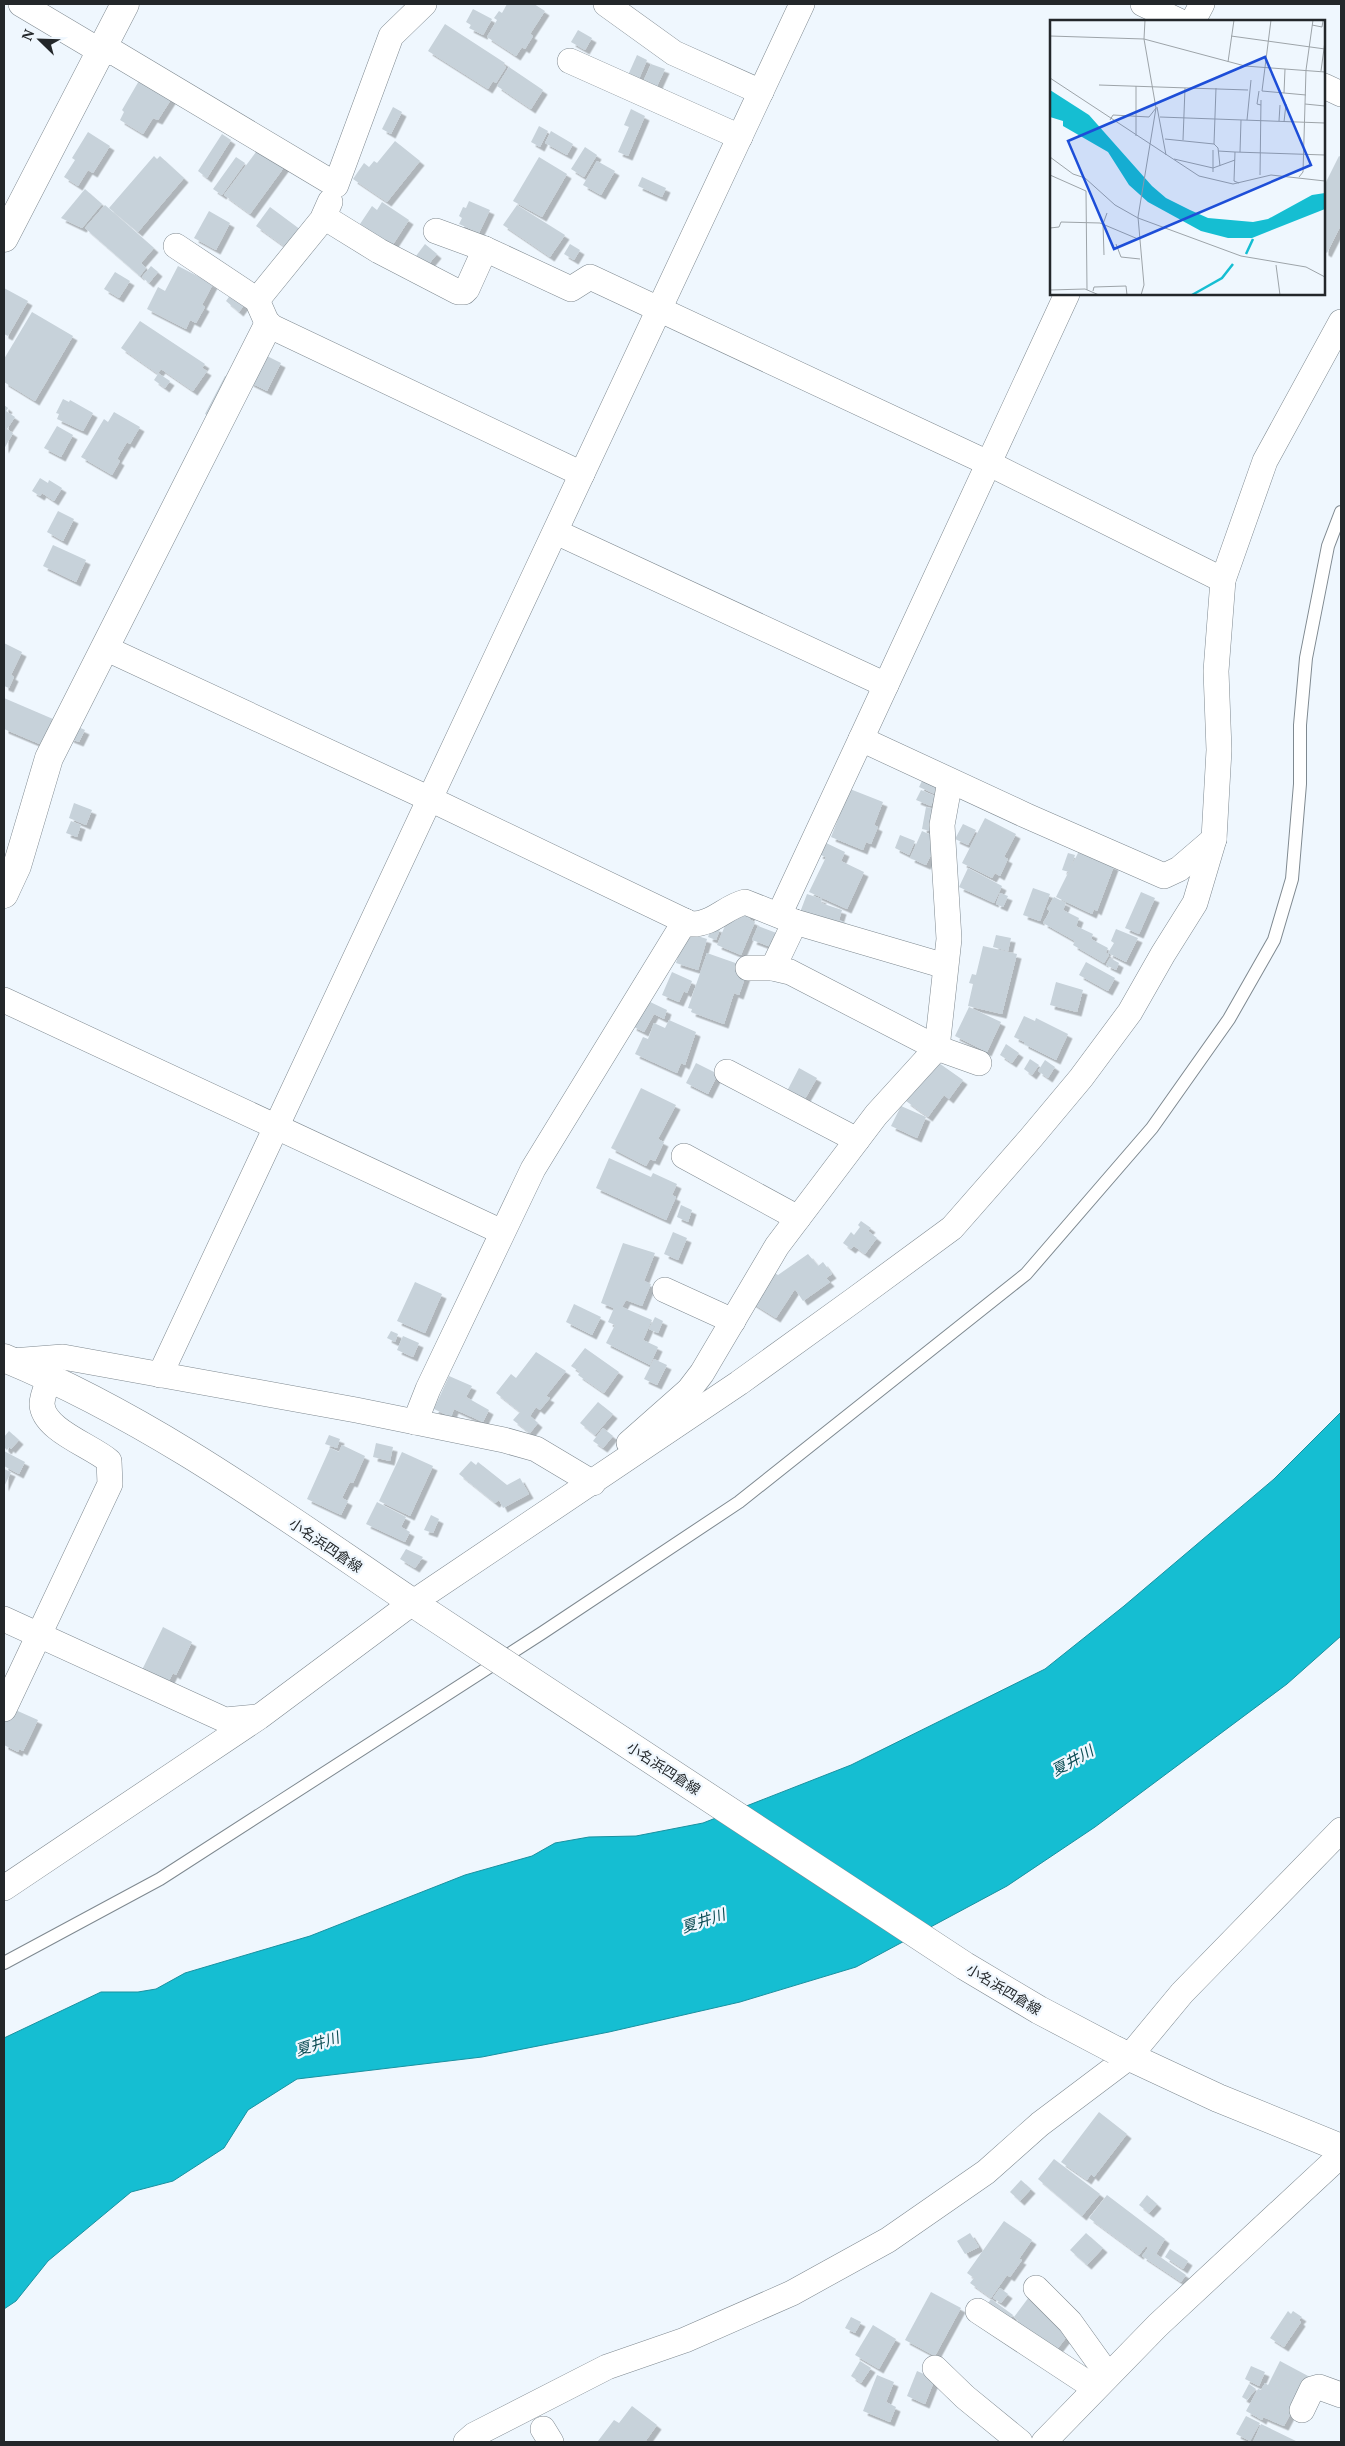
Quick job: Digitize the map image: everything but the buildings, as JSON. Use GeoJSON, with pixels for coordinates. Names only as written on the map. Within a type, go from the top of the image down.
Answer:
{"type":"FeatureCollection","features":[{"type":"Feature","properties":{"kind":"main road"},"geometry":{"type":"LineString","coordinates":[[4,238],[125,4]]}},
{"type":"Feature","properties":{"kind":"main road"},"geometry":{"type":"LineString","coordinates":[[4,894],[17,866],[49,758],[268,326]]}},
{"type":"Feature","properties":{"kind":"main road","name":"小名浜四倉線"},"geometry":{"type":"LineString","coordinates":[[8,1360],[50,1377],[140,1424],[295,1523],[420,1608],[965,1966],[1039,2010],[1122,2054],[1236,2105],[1341,2148]]}},
{"type":"Feature","properties":{"kind":"street"},"geometry":{"type":"LineString","coordinates":[[21,4],[100,51],[115,52],[336,185]]}},
{"type":"Feature","properties":{"kind":"street"},"geometry":{"type":"LineString","coordinates":[[257,300],[324,217],[391,36],[424,4]]}},
{"type":"Feature","properties":{"kind":"street"},"geometry":{"type":"LineString","coordinates":[[606,4],[674,54],[761,92]]}},
{"type":"Feature","properties":{"kind":"street"},"geometry":{"type":"LineString","coordinates":[[160,1375],[802,4]]}},
{"type":"Feature","properties":{"kind":"street"},"geometry":{"type":"LineString","coordinates":[[1143,4],[1177,20]]}},
{"type":"Feature","properties":{"kind":"street"},"geometry":{"type":"LineString","coordinates":[[1194,20],[1202,4]]}},
{"type":"Feature","properties":{"kind":"street"},"geometry":{"type":"LineString","coordinates":[[570,61],[740,137]]}},
{"type":"Feature","properties":{"kind":"street"},"geometry":{"type":"LineString","coordinates":[[1325,86],[1341,94]]}},
{"type":"Feature","properties":{"kind":"street"},"geometry":{"type":"LineString","coordinates":[[324,217],[379,251],[458,292],[464,292],[467,289],[484,249]]}},
{"type":"Feature","properties":{"kind":"street"},"geometry":{"type":"LineString","coordinates":[[436,231],[484,249],[571,288],[590,277],[988,463],[1223,580]]}},
{"type":"Feature","properties":{"kind":"street"},"geometry":{"type":"LineString","coordinates":[[176,246],[257,300],[268,326],[582,474]]}},
{"type":"Feature","properties":{"kind":"street"},"geometry":{"type":"LineString","coordinates":[[773,968],[787,918],[861,739],[1067,295]]}},
{"type":"Feature","properties":{"kind":"street"},"geometry":{"type":"LineString","coordinates":[[4,1888],[420,1608],[601,1477],[747,1378],[952,1228],[1081,1078],[1130,1012],[1162,954],[1195,903],[1214,839],[1219,750],[1216,671],[1223,580],[1265,461],[1341,322]]}},
{"type":"Feature","properties":{"kind":"street"},"geometry":{"type":"LineString","coordinates":[[556,532],[886,685]]}},
{"type":"Feature","properties":{"kind":"street"},"geometry":{"type":"LineString","coordinates":[[104,648],[430,799],[691,924],[702,924],[736,904],[745,902],[787,918],[945,966]]}},
{"type":"Feature","properties":{"kind":"street"},"geometry":{"type":"LineString","coordinates":[[861,739],[950,781],[1164,876],[1179,869],[1214,839]]}},
{"type":"Feature","properties":{"kind":"street"},"geometry":{"type":"LineString","coordinates":[[601,1477],[614,1456],[688,1390],[702,1373],[777,1246],[876,1115],[937,1048],[949,939],[942,825],[950,781]]}},
{"type":"Feature","properties":{"kind":"street"},"geometry":{"type":"LineString","coordinates":[[415,1422],[533,1169],[685,921]]}},
{"type":"Feature","properties":{"kind":"street"},"geometry":{"type":"LineString","coordinates":[[748,968],[773,968],[790,972],[937,1048],[979,1063]]}},
{"type":"Feature","properties":{"kind":"street"},"geometry":{"type":"LineString","coordinates":[[4,1000],[502,1232]]}},
{"type":"Feature","properties":{"kind":"street"},"geometry":{"type":"LineString","coordinates":[[726,1072],[857,1140]]}},
{"type":"Feature","properties":{"kind":"street"},"geometry":{"type":"LineString","coordinates":[[684,1156],[798,1218]]}},
{"type":"Feature","properties":{"kind":"street"},"geometry":{"type":"LineString","coordinates":[[665,1290],[733,1321]]}},
{"type":"Feature","properties":{"kind":"street"},"geometry":{"type":"LineString","coordinates":[[8,1360],[63,1357],[415,1422],[504,1440],[536,1449],[601,1477]]}},
{"type":"Feature","properties":{"kind":"street"},"geometry":{"type":"LineString","coordinates":[[6,1697],[38,1635],[110,1484],[109,1461],[101,1454],[65,1434],[48,1420],[42,1404],[50,1377]]}},
{"type":"Feature","properties":{"kind":"street"},"geometry":{"type":"LineString","coordinates":[[4,1619],[225,1720],[259,1717]]}},
{"type":"Feature","properties":{"kind":"street"},"geometry":{"type":"LineString","coordinates":[[466,2442],[474,2435],[607,2367],[685,2340],[792,2293],[888,2240],[986,2172],[1122,2054],[1341,1830]]}},
{"type":"Feature","properties":{"kind":"street"},"geometry":{"type":"LineString","coordinates":[[1044,2442],[1158,2325],[1341,2155]]}},
{"type":"Feature","properties":{"kind":"street"},"geometry":{"type":"LineString","coordinates":[[1036,2288],[1070,2322],[1102,2382]]}},
{"type":"Feature","properties":{"kind":"street"},"geometry":{"type":"LineString","coordinates":[[978,2310],[1102,2382]]}},
{"type":"Feature","properties":{"kind":"street"},"geometry":{"type":"LineString","coordinates":[[935,2368],[965,2397],[1020,2442]]}},
{"type":"Feature","properties":{"kind":"street"},"geometry":{"type":"LineString","coordinates":[[1302,2410],[1312,2389],[1320,2387],[1341,2395]]}},
{"type":"Feature","properties":{"kind":"lane"},"geometry":{"type":"LineString","coordinates":[[4,1963],[160,1879],[542,1633],[731,1507],[1026,1274],[1152,1128],[1229,1019],[1274,940],[1292,879],[1300,784],[1300,725],[1306,658],[1328,546],[1341,512]]}},
{"type":"Feature","properties":{"kind":"water","name":"夏井川"},"geometry":{"type":"Polygon","coordinates":[[[1341,1412],[1341,1636],[1287,1684],[1095,1827],[1007,1886],[856,1967],[740,2002],[609,2032],[482,2057],[297,2079],[248,2110],[224,2148],[173,2181],[131,2192],[48,2261],[16,2301],[4,2309],[4,2038],[101,1992],[138,1992],[156,1989],[185,1973],[310,1936],[465,1875],[532,1856],[555,1843],[589,1837],[636,1836],[703,1823],[851,1765],[1045,1669],[1124,1606],[1274,1479],[1341,1412]]]}}]}
